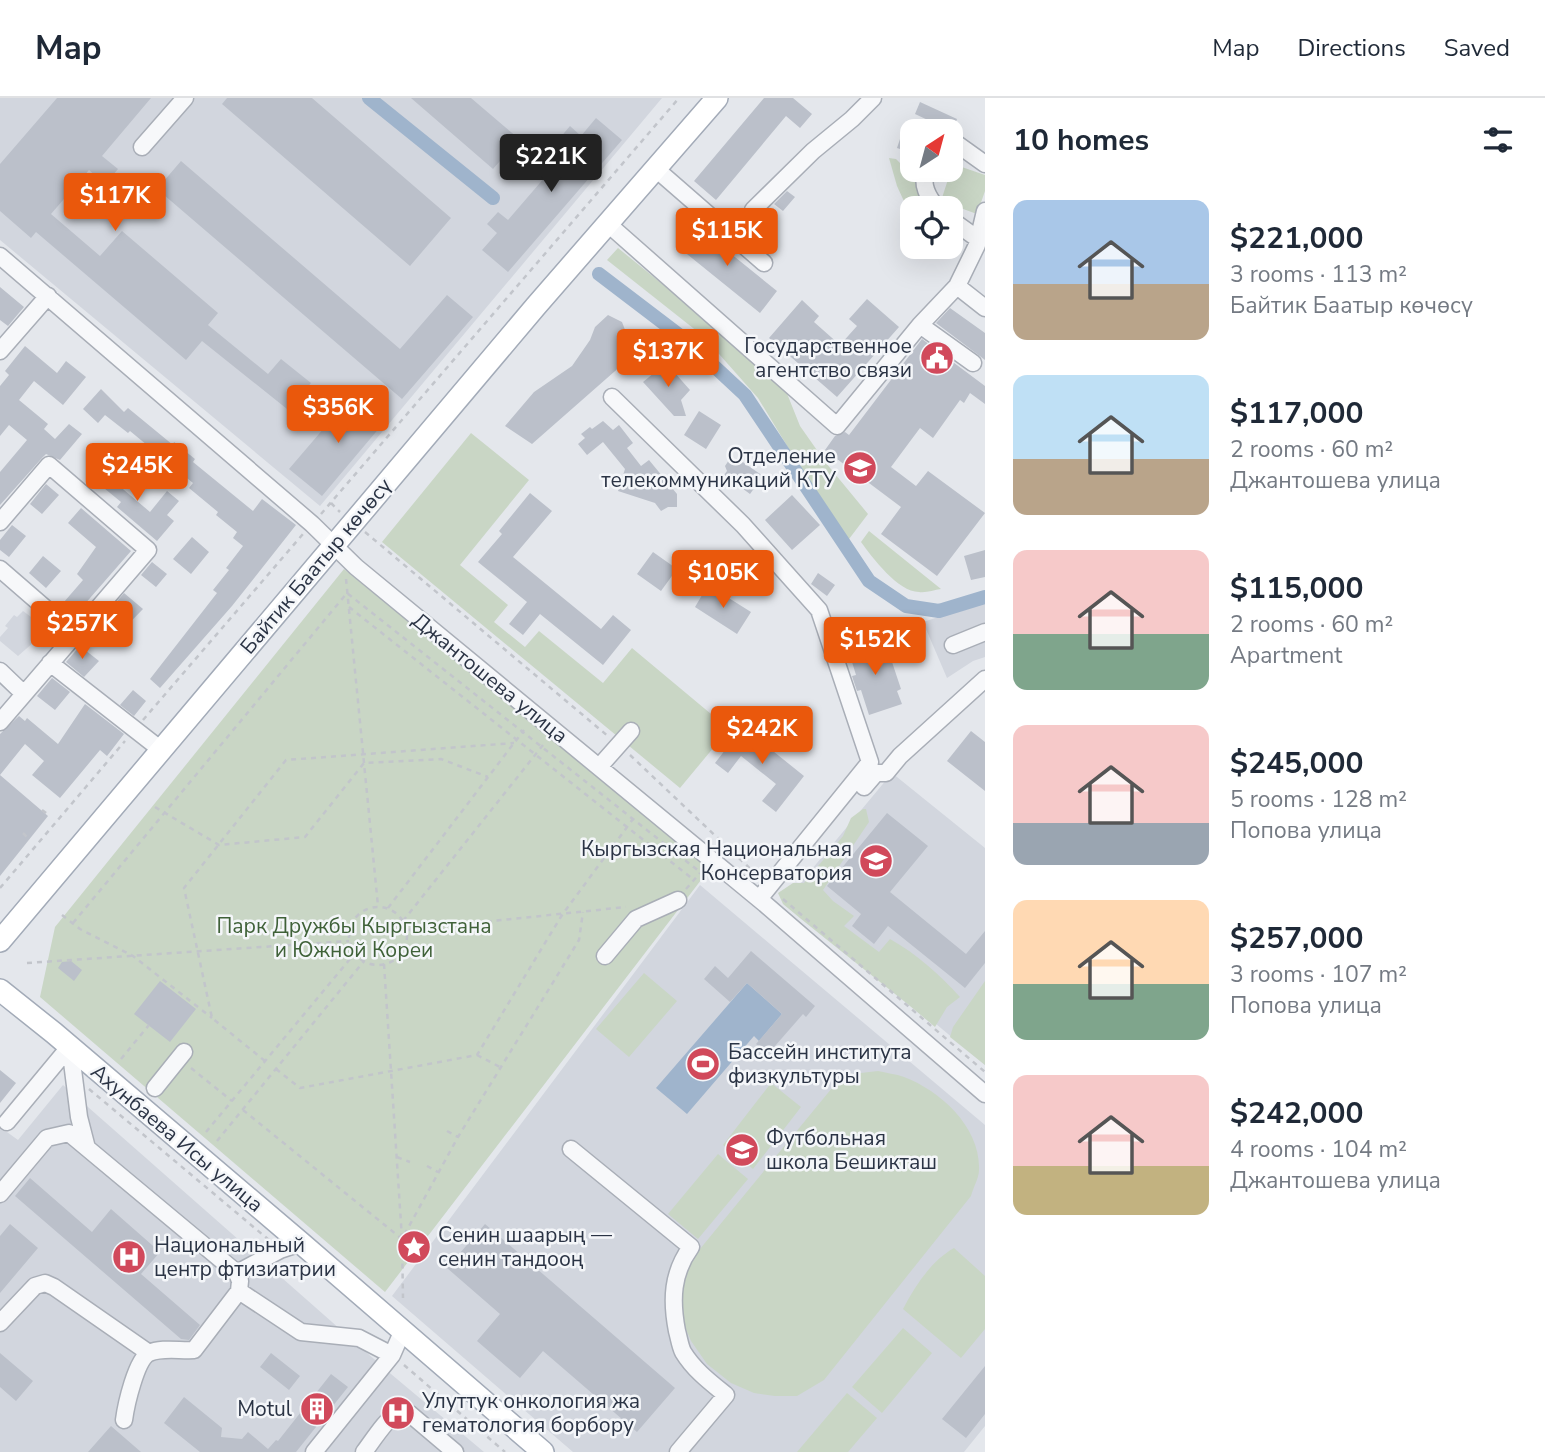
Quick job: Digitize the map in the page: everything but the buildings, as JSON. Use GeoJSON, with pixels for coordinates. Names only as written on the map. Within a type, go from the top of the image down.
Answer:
{"type":"FeatureCollection","features":[{"type":"Feature","properties":{"kind":"main road","name":"Байтик Баатыр көчөсү"},"geometry":{"type":"LineString","coordinates":[[0,941],[333,545],[717,98]]}},
{"type":"Feature","properties":{"kind":"main road","name":"Ахунбаева Исы улица"},"geometry":{"type":"LineString","coordinates":[[0,990],[301,1242],[543,1452]]}},
{"type":"Feature","properties":{"kind":"street"},"geometry":{"type":"LineString","coordinates":[[142,147],[185,98]]}},
{"type":"Feature","properties":{"kind":"street"},"geometry":{"type":"LineString","coordinates":[[752,210],[873,98]]}},
{"type":"Feature","properties":{"kind":"street"},"geometry":{"type":"LineString","coordinates":[[963,148],[985,164]]}},
{"type":"Feature","properties":{"kind":"street"},"geometry":{"type":"LineString","coordinates":[[656,169],[764,263]]}},
{"type":"Feature","properties":{"kind":"street"},"geometry":{"type":"LineString","coordinates":[[607,223],[837,426],[920,325],[957,286],[978,239],[985,211]]}},
{"type":"Feature","properties":{"kind":"street"},"geometry":{"type":"LineString","coordinates":[[963,228],[978,239]]}},
{"type":"Feature","properties":{"kind":"street","name":"Джантошева улица"},"geometry":{"type":"LineString","coordinates":[[0,256],[312,524],[356,567],[599,767],[705,865],[767,895],[985,1094]]}},
{"type":"Feature","properties":{"kind":"street"},"geometry":{"type":"LineString","coordinates":[[957,286],[985,308]]}},
{"type":"Feature","properties":{"kind":"street"},"geometry":{"type":"LineString","coordinates":[[0,351],[48,296]]}},
{"type":"Feature","properties":{"kind":"street"},"geometry":{"type":"LineString","coordinates":[[920,325],[973,363]]}},
{"type":"Feature","properties":{"kind":"street"},"geometry":{"type":"LineString","coordinates":[[612,397],[743,525],[819,610],[870,762],[767,895]]}},
{"type":"Feature","properties":{"kind":"street"},"geometry":{"type":"LineString","coordinates":[[0,522],[49,465],[148,550],[0,722]]}},
{"type":"Feature","properties":{"kind":"street"},"geometry":{"type":"LineString","coordinates":[[0,569],[75,634]]}},
{"type":"Feature","properties":{"kind":"street"},"geometry":{"type":"LineString","coordinates":[[954,645],[985,632]]}},
{"type":"Feature","properties":{"kind":"street"},"geometry":{"type":"LineString","coordinates":[[50,663],[160,749]]}},
{"type":"Feature","properties":{"kind":"street"},"geometry":{"type":"LineString","coordinates":[[0,671],[24,694]]}},
{"type":"Feature","properties":{"kind":"street"},"geometry":{"type":"LineString","coordinates":[[767,895],[876,772],[886,773],[900,756],[985,679]]}},
{"type":"Feature","properties":{"kind":"street"},"geometry":{"type":"LineString","coordinates":[[599,767],[631,731]]}},
{"type":"Feature","properties":{"kind":"street"},"geometry":{"type":"LineString","coordinates":[[605,956],[636,919],[678,900]]}},
{"type":"Feature","properties":{"kind":"street"},"geometry":{"type":"LineString","coordinates":[[70,1046],[79,1117],[87,1148]]}},
{"type":"Feature","properties":{"kind":"street"},"geometry":{"type":"LineString","coordinates":[[7,1122],[70,1046]]}},
{"type":"Feature","properties":{"kind":"street"},"geometry":{"type":"LineString","coordinates":[[155,1088],[186,1058]]}},
{"type":"Feature","properties":{"kind":"street"},"geometry":{"type":"LineString","coordinates":[[0,1194],[47,1138],[69,1133],[237,1273],[240,1281],[239,1291],[194,1350],[149,1353],[45,1283],[35,1286],[0,1323]]}},
{"type":"Feature","properties":{"kind":"street"},"geometry":{"type":"LineString","coordinates":[[571,1149],[691,1247],[681,1261],[672,1293],[682,1349],[694,1367],[726,1395],[678,1452]]}},
{"type":"Feature","properties":{"kind":"street"},"geometry":{"type":"LineString","coordinates":[[237,1273],[301,1242]]}},
{"type":"Feature","properties":{"kind":"street"},"geometry":{"type":"LineString","coordinates":[[239,1291],[301,1332],[359,1338],[392,1355]]}},
{"type":"Feature","properties":{"kind":"street"},"geometry":{"type":"LineString","coordinates":[[314,1452],[392,1355],[403,1330]]}},
{"type":"Feature","properties":{"kind":"street"},"geometry":{"type":"LineString","coordinates":[[124,1420],[137,1370],[149,1353]]}},
{"type":"Feature","properties":{"kind":"street"},"geometry":{"type":"LineString","coordinates":[[364,1452],[391,1418],[398,1413],[410,1413],[455,1452]]}},
{"type":"Feature","properties":{"kind":"path"},"geometry":{"type":"LineString","coordinates":[[318,516],[679,98]]}},
{"type":"Feature","properties":{"kind":"path"},"geometry":{"type":"LineString","coordinates":[[331,503],[343,514]]}},
{"type":"Feature","properties":{"kind":"path"},"geometry":{"type":"LineString","coordinates":[[0,888],[306,530]]}},
{"type":"Feature","properties":{"kind":"path"},"geometry":{"type":"LineString","coordinates":[[365,533],[619,745],[767,895],[985,1072]]}},
{"type":"Feature","properties":{"kind":"path"},"geometry":{"type":"LineString","coordinates":[[346,579],[378,906]]}},
{"type":"Feature","properties":{"kind":"path"},"geometry":{"type":"LineString","coordinates":[[347,593],[633,818],[705,865],[678,900]]}},
{"type":"Feature","properties":{"kind":"path"},"geometry":{"type":"LineString","coordinates":[[73,923],[347,593]]}},
{"type":"Feature","properties":{"kind":"path"},"geometry":{"type":"LineString","coordinates":[[349,607],[694,880]]}},
{"type":"Feature","properties":{"kind":"path"},"geometry":{"type":"LineString","coordinates":[[388,908],[535,715]]}},
{"type":"Feature","properties":{"kind":"path"},"geometry":{"type":"LineString","coordinates":[[404,921],[554,730]]}},
{"type":"Feature","properties":{"kind":"path"},"geometry":{"type":"LineString","coordinates":[[212,1018],[184,888],[286,760],[514,743]]}},
{"type":"Feature","properties":{"kind":"path"},"geometry":{"type":"LineString","coordinates":[[155,807],[219,845],[305,836],[364,763],[441,759],[488,777]]}},
{"type":"Feature","properties":{"kind":"path"},"geometry":{"type":"LineString","coordinates":[[42,810],[48,815]]}},
{"type":"Feature","properties":{"kind":"path"},"geometry":{"type":"LineString","coordinates":[[477,1055],[562,915],[633,818]]}},
{"type":"Feature","properties":{"kind":"path"},"geometry":{"type":"LineString","coordinates":[[23,833],[29,839]]}},
{"type":"Feature","properties":{"kind":"path"},"geometry":{"type":"LineString","coordinates":[[407,930],[633,906]]}},
{"type":"Feature","properties":{"kind":"path"},"geometry":{"type":"LineString","coordinates":[[367,908],[388,908],[404,921],[407,941],[403,952],[396,959],[384,964],[364,961],[355,953],[349,941],[349,931],[358,914],[367,908]]}},
{"type":"Feature","properties":{"kind":"path"},"geometry":{"type":"LineString","coordinates":[[402,1239],[458,1137],[579,940],[583,912]]}},
{"type":"Feature","properties":{"kind":"path"},"geometry":{"type":"LineString","coordinates":[[62,915],[80,929],[133,956],[265,1061]]}},
{"type":"Feature","properties":{"kind":"path"},"geometry":{"type":"LineString","coordinates":[[27,962],[349,941]]}},
{"type":"Feature","properties":{"kind":"path"},"geometry":{"type":"LineString","coordinates":[[206,1132],[355,953]]}},
{"type":"Feature","properties":{"kind":"path"},"geometry":{"type":"LineString","coordinates":[[217,1142],[364,961]]}},
{"type":"Feature","properties":{"kind":"path"},"geometry":{"type":"LineString","coordinates":[[384,964],[402,1239],[403,1298]]}},
{"type":"Feature","properties":{"kind":"path"},"geometry":{"type":"LineString","coordinates":[[121,1059],[149,1025]]}},
{"type":"Feature","properties":{"kind":"path"},"geometry":{"type":"LineString","coordinates":[[276,1069],[300,1088],[477,1055],[500,1068]]}},
{"type":"Feature","properties":{"kind":"path"},"geometry":{"type":"LineString","coordinates":[[186,1058],[232,1101]]}},
{"type":"Feature","properties":{"kind":"path"},"geometry":{"type":"LineString","coordinates":[[74,1074],[280,1250]]}},
{"type":"Feature","properties":{"kind":"path"},"geometry":{"type":"LineString","coordinates":[[243,1110],[402,1239]]}},
{"type":"Feature","properties":{"kind":"path"},"geometry":{"type":"LineString","coordinates":[[447,1131],[458,1137]]}},
{"type":"Feature","properties":{"kind":"path"},"geometry":{"type":"LineString","coordinates":[[397,1157],[410,1162]]}},
{"type":"Feature","properties":{"kind":"path"},"geometry":{"type":"LineString","coordinates":[[427,1166],[438,1172]]}},
{"type":"Feature","properties":{"kind":"path"},"geometry":{"type":"LineString","coordinates":[[392,1355],[505,1452]]}},
{"type":"Feature","properties":{"kind":"shaded area"},"geometry":{"type":"Polygon","coordinates":[[[0,98],[662,98],[320,506],[0,240],[0,98]]]}},
{"type":"Feature","properties":{"kind":"shaded area"},"geometry":{"type":"Polygon","coordinates":[[[985,602],[985,657],[973,661],[947,678],[923,622],[985,602]]]}},
{"type":"Feature","properties":{"kind":"shaded area"},"geometry":{"type":"Polygon","coordinates":[[[23,611],[50,631],[38,645],[34,642],[18,656],[0,641],[0,637],[14,615],[17,617],[23,611]]]}},
{"type":"Feature","properties":{"kind":"shaded area"},"geometry":{"type":"Polygon","coordinates":[[[892,773],[985,848],[985,1065],[787,899],[892,773]]]}},
{"type":"Feature","properties":{"kind":"shaded area"},"geometry":{"type":"Polygon","coordinates":[[[700,885],[985,1125],[985,1426],[964,1452],[573,1452],[392,1296],[700,885]]]}},
{"type":"Feature","properties":{"kind":"shaded area","name":"Национальный центр фтизиатрии"},"geometry":{"type":"Polygon","coordinates":[[[63,1085],[391,1374],[484,1452],[0,1452],[0,1127],[18,1140],[63,1085]]]}},
{"type":"Feature","properties":{"kind":"green space"},"geometry":{"type":"Polygon","coordinates":[[[889,158],[900,163],[900,182],[917,182],[916,187],[920,196],[902,196],[889,158]]]}},
{"type":"Feature","properties":{"kind":"green space"},"geometry":{"type":"Polygon","coordinates":[[[963,167],[985,175],[985,191],[977,214],[963,209],[963,196],[943,196],[947,182],[963,182],[963,167]]]}},
{"type":"Feature","properties":{"kind":"green space"},"geometry":{"type":"Polygon","coordinates":[[[618,248],[741,348],[786,391],[800,426],[868,514],[846,543],[758,398],[693,328],[607,260],[618,248]]]}},
{"type":"Feature","properties":{"kind":"green space"},"geometry":{"type":"Polygon","coordinates":[[[471,433],[529,480],[460,565],[508,605],[494,622],[525,647],[539,631],[603,683],[632,648],[729,729],[680,788],[382,542],[471,433]]]}},
{"type":"Feature","properties":{"kind":"green space"},"geometry":{"type":"Polygon","coordinates":[[[869,531],[941,589],[919,592],[894,580],[861,542],[869,531]]]}},
{"type":"Feature","properties":{"kind":"green space","name":"Парк Дружбы Кыргызстана и Южной Кореи"},"geometry":{"type":"Polygon","coordinates":[[[344,569],[711,867],[385,1292],[40,997],[55,927],[344,569]]]}},
{"type":"Feature","properties":{"kind":"green space"},"geometry":{"type":"Polygon","coordinates":[[[866,809],[869,822],[823,890],[854,916],[844,926],[879,952],[890,939],[910,951],[960,997],[947,1007],[935,1027],[783,904],[778,893],[793,883],[804,883],[843,836],[851,818],[866,809]]]}},
{"type":"Feature","properties":{"kind":"green space"},"geometry":{"type":"Polygon","coordinates":[[[644,973],[677,1001],[629,1057],[596,1029],[644,973]]]}},
{"type":"Feature","properties":{"kind":"green space"},"geometry":{"type":"Polygon","coordinates":[[[985,981],[985,1065],[950,1037],[953,1027],[985,981]]]}},
{"type":"Feature","properties":{"kind":"green space"},"geometry":{"type":"Polygon","coordinates":[[[878,1071],[918,1083],[945,1102],[966,1126],[978,1155],[978,1176],[971,1196],[824,1380],[797,1396],[754,1393],[731,1383],[707,1364],[691,1341],[682,1320],[676,1291],[686,1266],[832,1088],[852,1074],[878,1071]]]}},
{"type":"Feature","properties":{"kind":"green space"},"geometry":{"type":"Polygon","coordinates":[[[771,1083],[801,1107],[753,1169],[723,1145],[771,1083]]]}},
{"type":"Feature","properties":{"kind":"green space"},"geometry":{"type":"Polygon","coordinates":[[[718,1154],[748,1179],[698,1239],[668,1214],[718,1154]]]}},
{"type":"Feature","properties":{"kind":"green space"},"geometry":{"type":"Polygon","coordinates":[[[954,1248],[985,1276],[985,1329],[961,1358],[903,1309],[924,1275],[954,1248]]]}},
{"type":"Feature","properties":{"kind":"green space"},"geometry":{"type":"Polygon","coordinates":[[[903,1328],[932,1353],[882,1413],[852,1387],[903,1328]]]}},
{"type":"Feature","properties":{"kind":"green space"},"geometry":{"type":"Polygon","coordinates":[[[847,1393],[877,1418],[848,1452],[797,1452],[847,1393]]]}},
{"type":"Feature","properties":{"kind":"water","name":"Бассейн института физкультуры"},"geometry":{"type":"Polygon","coordinates":[[[747,983],[782,1014],[759,1041],[754,1036],[687,1114],[656,1088],[747,983]]]}},
{"type":"Feature","properties":{"kind":"waterway"},"geometry":{"type":"LineString","coordinates":[[369,98],[493,198]]}},
{"type":"Feature","properties":{"kind":"waterway"},"geometry":{"type":"LineString","coordinates":[[599,274],[687,341],[745,395],[869,581],[906,606],[939,611],[985,597]]}},
{"type":"Feature","properties":{"kind":"place","name":"Государственное агентство связи"},"geometry":{"type":"Point","coordinates":[937,358]}},
{"type":"Feature","properties":{"kind":"place","name":"Отделение телекоммуникаций КТУ"},"geometry":{"type":"Point","coordinates":[860,468]}},
{"type":"Feature","properties":{"kind":"place","name":"Кыргызская Национальная Консерватория"},"geometry":{"type":"Point","coordinates":[876,861]}},
{"type":"Feature","properties":{"kind":"place","name":"Бассейн института физкультуры"},"geometry":{"type":"Point","coordinates":[703,1064]}},
{"type":"Feature","properties":{"kind":"place","name":"Футбольная школа Бешикташ"},"geometry":{"type":"Point","coordinates":[742,1150]}},
{"type":"Feature","properties":{"kind":"place","name":"Сенин шаарың — сенин тандооң"},"geometry":{"type":"Point","coordinates":[414,1247]}},
{"type":"Feature","properties":{"kind":"place","name":"Национальный центр фтизиатрии"},"geometry":{"type":"Point","coordinates":[129,1257]}},
{"type":"Feature","properties":{"kind":"place","name":"Motul"},"geometry":{"type":"Point","coordinates":[317,1409]}},
{"type":"Feature","properties":{"kind":"place","name":"Улуттук онкология жа гематология борбору"},"geometry":{"type":"Point","coordinates":[398,1413]}}]}
